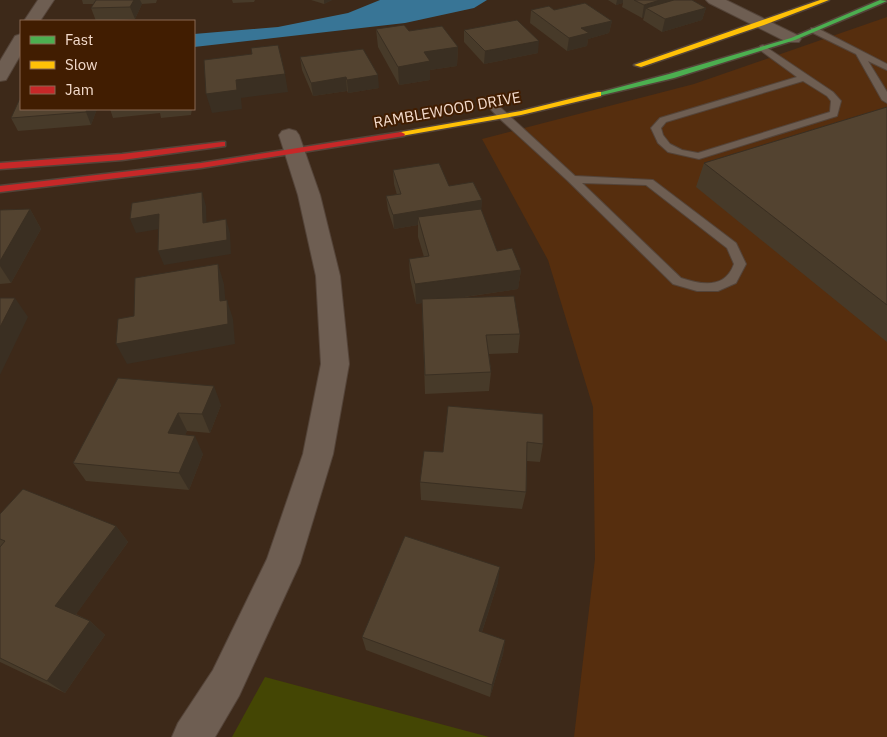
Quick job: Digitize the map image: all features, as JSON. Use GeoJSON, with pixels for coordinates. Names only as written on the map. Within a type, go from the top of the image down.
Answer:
{"type":"FeatureCollection","features":[{"type":"Feature","properties":{"kind":"street"},"geometry":{"type":"LineString","coordinates":[[33,20],[46,0]]}},
{"type":"Feature","properties":{"kind":"street"},"geometry":{"type":"LineString","coordinates":[[714,0],[792,39]]}},
{"type":"Feature","properties":{"kind":"street"},"geometry":{"type":"LineString","coordinates":[[622,69],[651,62],[826,0]]}},
{"type":"Feature","properties":{"kind":"street","name":"RAMBLEWOOD DRIVE"},"geometry":{"type":"LineString","coordinates":[[0,188],[114,178],[291,139],[502,116],[671,76],[792,39],[885,0]]}},
{"type":"Feature","properties":{"kind":"street"},"geometry":{"type":"LineString","coordinates":[[0,76],[20,42]]}},
{"type":"Feature","properties":{"kind":"street"},"geometry":{"type":"LineString","coordinates":[[192,737],[226,683],[283,564],[318,454],[335,364],[328,276],[309,195],[291,139]]}},
{"type":"Feature","properties":{"kind":"street"},"geometry":{"type":"LineString","coordinates":[[0,166],[122,156],[230,143]]}},
{"type":"Feature","properties":{"kind":"lane"},"geometry":{"type":"LineString","coordinates":[[814,30],[887,67]]}},
{"type":"Feature","properties":{"kind":"lane"},"geometry":{"type":"LineString","coordinates":[[763,48],[804,78],[830,94],[836,101],[834,114],[699,156],[678,154],[664,145],[658,137],[656,128],[663,120],[804,78]]}},
{"type":"Feature","properties":{"kind":"lane"},"geometry":{"type":"LineString","coordinates":[[859,52],[887,100]]}},
{"type":"Feature","properties":{"kind":"lane"},"geometry":{"type":"LineString","coordinates":[[488,100],[502,116],[572,179],[677,281],[692,287],[718,287],[732,280],[740,264],[732,246],[649,182],[572,179]]}},
{"type":"Feature","properties":{"kind":"shaded area"},"geometry":{"type":"Polygon","coordinates":[[[887,17],[887,737],[574,737],[595,559],[593,407],[548,260],[482,139],[694,84],[887,17]]]}},
{"type":"Feature","properties":{"kind":"shaded area"},"geometry":{"type":"Polygon","coordinates":[[[265,677],[489,737],[232,737],[265,677]]]}},
{"type":"Feature","properties":{"kind":"water"},"geometry":{"type":"Polygon","coordinates":[[[380,0],[487,0],[474,8],[405,23],[195,47],[195,34],[278,27],[348,13],[380,0]]]}},
{"type":"Feature","properties":{"kind":"building"},"geometry":{"type":"Polygon","coordinates":[[[96,0],[134,0],[130,7],[91,8],[96,0]]]}},
{"type":"Feature","properties":{"kind":"building"},"geometry":{"type":"Polygon","coordinates":[[[634,0],[660,0],[644,5],[634,0]]]}},
{"type":"Feature","properties":{"kind":"building"},"geometry":{"type":"Polygon","coordinates":[[[674,0],[692,0],[706,8],[665,19],[646,8],[674,0]]]}},
{"type":"Feature","properties":{"kind":"building"},"geometry":{"type":"Polygon","coordinates":[[[585,3],[612,21],[581,28],[589,33],[569,38],[531,10],[549,6],[554,10],[585,3]]]}},
{"type":"Feature","properties":{"kind":"building"},"geometry":{"type":"Polygon","coordinates":[[[517,20],[539,41],[485,51],[464,30],[517,20]]]}},
{"type":"Feature","properties":{"kind":"building"},"geometry":{"type":"Polygon","coordinates":[[[404,25],[409,31],[442,26],[458,47],[424,52],[430,61],[398,67],[376,29],[404,25]]]}},
{"type":"Feature","properties":{"kind":"building"},"geometry":{"type":"Polygon","coordinates":[[[278,45],[285,74],[236,80],[237,90],[206,94],[204,60],[252,54],[251,48],[278,45]]]}},
{"type":"Feature","properties":{"kind":"building"},"geometry":{"type":"Polygon","coordinates":[[[363,49],[378,75],[347,80],[346,77],[311,83],[300,57],[363,49]]]}},
{"type":"Feature","properties":{"kind":"building"},"geometry":{"type":"Polygon","coordinates":[[[20,98],[20,110],[87,110],[86,112],[11,118],[20,98]]]}},
{"type":"Feature","properties":{"kind":"building"},"geometry":{"type":"Polygon","coordinates":[[[887,107],[887,305],[704,163],[887,107]]]}},
{"type":"Feature","properties":{"kind":"building"},"geometry":{"type":"Polygon","coordinates":[[[439,163],[449,186],[473,182],[482,200],[393,215],[386,196],[401,194],[393,170],[439,163]]]}},
{"type":"Feature","properties":{"kind":"building"},"geometry":{"type":"Polygon","coordinates":[[[202,192],[203,223],[226,219],[227,240],[158,251],[159,214],[130,219],[132,203],[202,192]]]}},
{"type":"Feature","properties":{"kind":"building"},"geometry":{"type":"Polygon","coordinates":[[[30,209],[0,261],[0,210],[30,209]]]}},
{"type":"Feature","properties":{"kind":"building"},"geometry":{"type":"Polygon","coordinates":[[[481,209],[497,251],[512,248],[521,270],[415,284],[409,259],[429,256],[418,217],[481,209]]]}},
{"type":"Feature","properties":{"kind":"building"},"geometry":{"type":"Polygon","coordinates":[[[218,264],[220,301],[227,300],[228,324],[116,344],[118,319],[134,316],[135,278],[218,264]]]}},
{"type":"Feature","properties":{"kind":"building"},"geometry":{"type":"Polygon","coordinates":[[[514,296],[520,334],[486,335],[491,372],[425,375],[422,299],[514,296]]]}},
{"type":"Feature","properties":{"kind":"building"},"geometry":{"type":"Polygon","coordinates":[[[0,298],[15,298],[0,327],[0,298]]]}},
{"type":"Feature","properties":{"kind":"building"},"geometry":{"type":"Polygon","coordinates":[[[118,378],[214,386],[202,414],[178,413],[168,433],[195,436],[179,473],[73,463],[118,378]]]}},
{"type":"Feature","properties":{"kind":"building"},"geometry":{"type":"Polygon","coordinates":[[[448,406],[543,414],[543,444],[527,442],[526,492],[420,482],[424,451],[443,452],[448,406]]]}},
{"type":"Feature","properties":{"kind":"building"},"geometry":{"type":"Polygon","coordinates":[[[23,489],[116,526],[55,606],[90,621],[47,681],[0,658],[0,547],[5,541],[0,539],[0,514],[23,489]]]}},
{"type":"Feature","properties":{"kind":"building"},"geometry":{"type":"Polygon","coordinates":[[[405,536],[500,567],[479,631],[505,640],[492,685],[362,637],[405,536]]]}},
{"type":"Feature","properties":{"kind":"traffic: fast"},"geometry":{"type":"LineString","coordinates":[[598,94],[671,76],[793,39],[885,0]]}},
{"type":"Feature","properties":{"kind":"traffic: slow"},"geometry":{"type":"LineString","coordinates":[[638,65],[762,24],[826,0]]}},
{"type":"Feature","properties":{"kind":"traffic: slow"},"geometry":{"type":"LineString","coordinates":[[401,134],[521,113],[598,94]]}},
{"type":"Feature","properties":{"kind":"traffic: jam"},"geometry":{"type":"LineString","coordinates":[[0,189],[201,165],[401,134]]}},
{"type":"Feature","properties":{"kind":"traffic: jam"},"geometry":{"type":"LineString","coordinates":[[0,166],[122,157],[222,144]]}}]}
